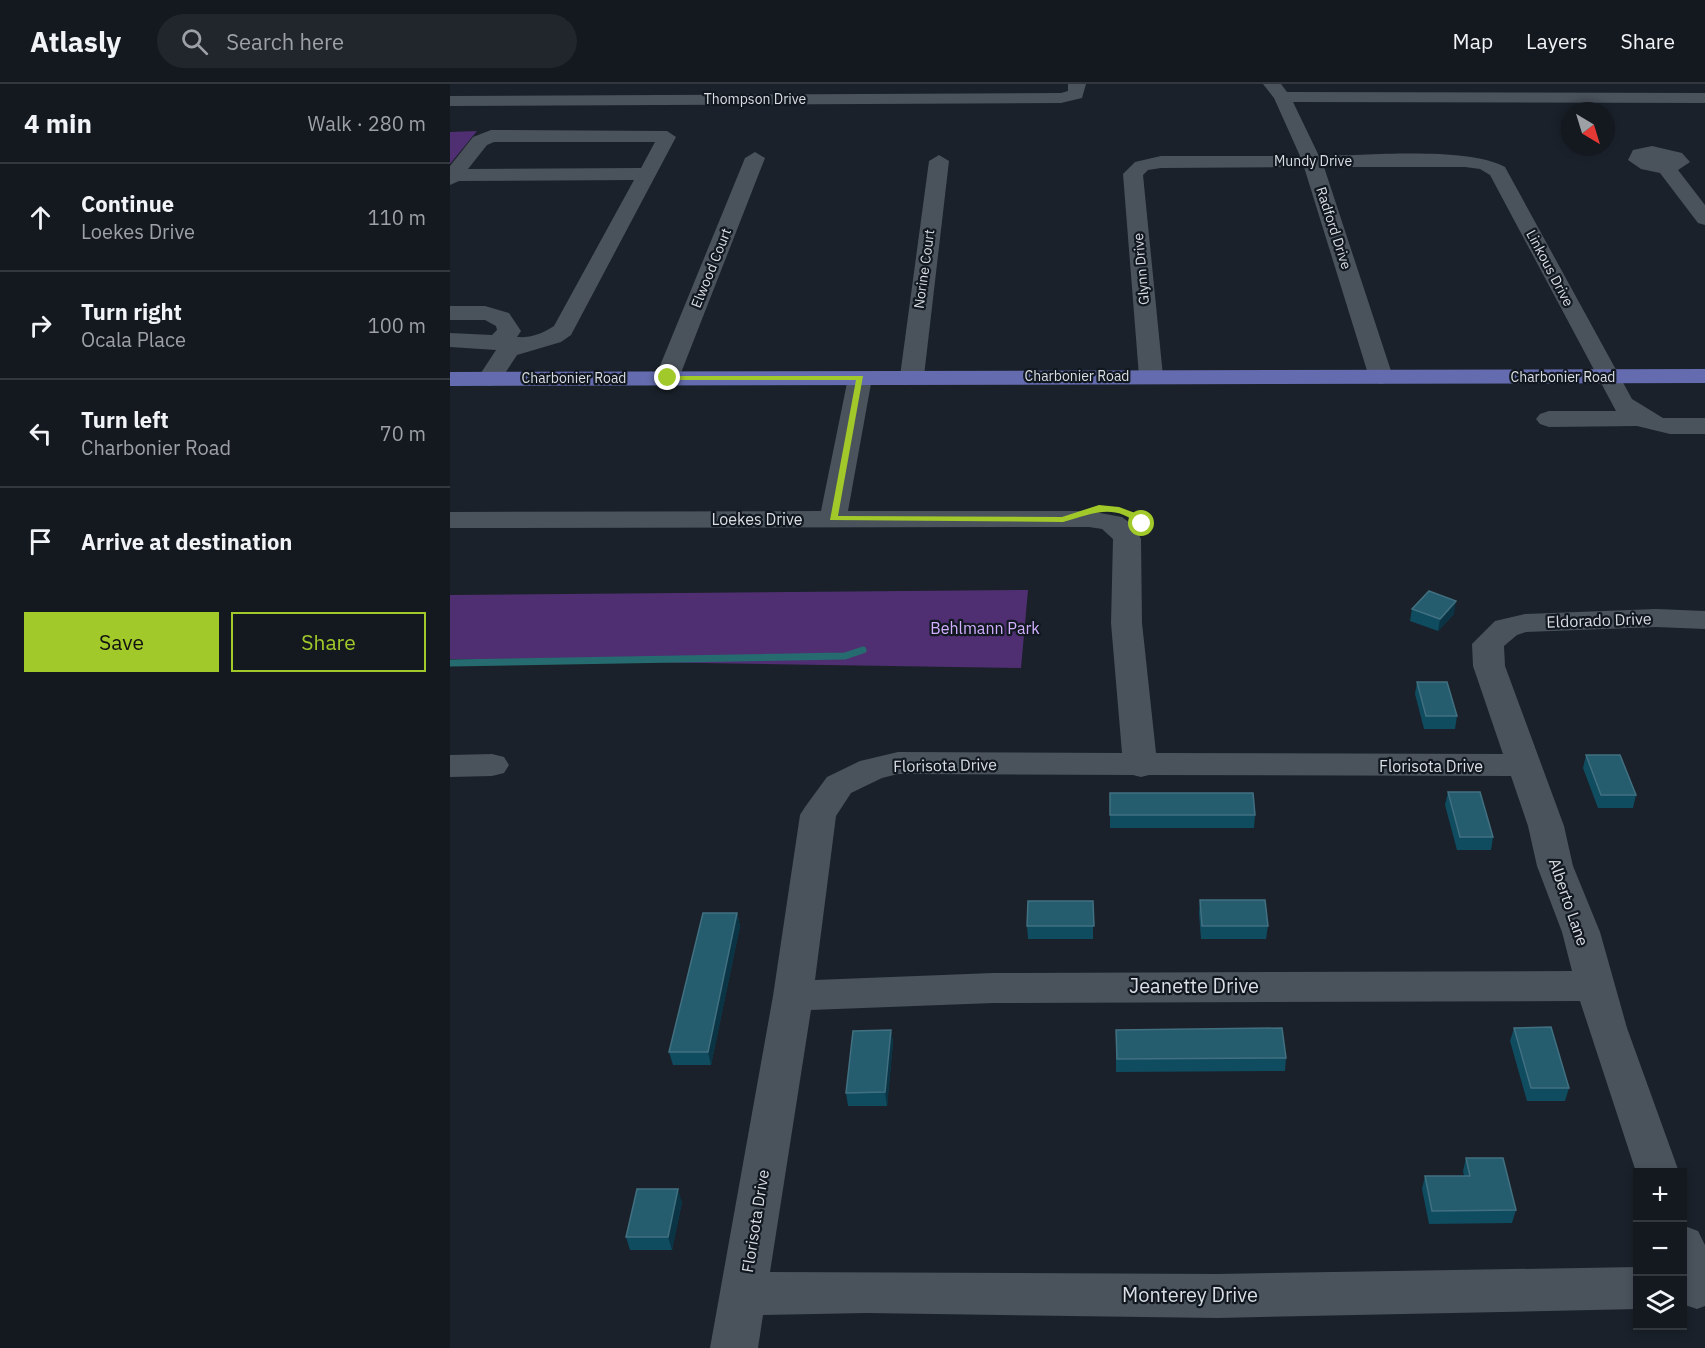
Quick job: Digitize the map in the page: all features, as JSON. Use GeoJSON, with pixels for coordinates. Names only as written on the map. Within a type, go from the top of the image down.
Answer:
{"type":"FeatureCollection","features":[{"type":"Feature","properties":{"kind":"main road","name":"Charbonier Road"},"geometry":{"type":"LineString","coordinates":[[450,379],[912,376],[1705,376]]}},
{"type":"Feature","properties":{"kind":"street"},"geometry":{"type":"LineString","coordinates":[[1277,90],[1705,98]]}},
{"type":"Feature","properties":{"kind":"street","name":"Radford Drive"},"geometry":{"type":"LineString","coordinates":[[1277,90],[1312,161],[1381,377]]}},
{"type":"Feature","properties":{"kind":"street","name":"Thompson Drive"},"geometry":{"type":"LineString","coordinates":[[450,101],[1079,95]]}},
{"type":"Feature","properties":{"kind":"street"},"geometry":{"type":"LineString","coordinates":[[452,177],[473,150],[496,136],[578,138],[663,135],[667,137],[563,330],[553,337],[508,350],[489,379]]}},
{"type":"Feature","properties":{"kind":"street"},"geometry":{"type":"LineString","coordinates":[[473,150],[654,158]]}},
{"type":"Feature","properties":{"kind":"street"},"geometry":{"type":"LineString","coordinates":[[452,177],[654,158]]}},
{"type":"Feature","properties":{"kind":"street","name":"Elwood Court"},"geometry":{"type":"LineString","coordinates":[[668,378],[755,158]]}},
{"type":"Feature","properties":{"kind":"street","name":"Norine Court"},"geometry":{"type":"LineString","coordinates":[[912,376],[939,161]]}},
{"type":"Feature","properties":{"kind":"street","name":"Mundy Drive"},"geometry":{"type":"LineString","coordinates":[[1142,166],[1161,162],[1312,161],[1465,161],[1485,164]]}},
{"type":"Feature","properties":{"kind":"street","name":"Linkous Drive"},"geometry":{"type":"LineString","coordinates":[[1485,164],[1498,171],[1622,403],[1648,422]]}},
{"type":"Feature","properties":{"kind":"street","name":"Glynn Drive"},"geometry":{"type":"LineString","coordinates":[[1142,166],[1132,174],[1151,376]]}},
{"type":"Feature","properties":{"kind":"street"},"geometry":{"type":"LineString","coordinates":[[1665,167],[1705,219]]}},
{"type":"Feature","properties":{"kind":"street"},"geometry":{"type":"LineString","coordinates":[[450,313],[493,315],[502,319],[508,325],[509,331],[500,341]]}},
{"type":"Feature","properties":{"kind":"street"},"geometry":{"type":"LineString","coordinates":[[450,340],[525,344]]}},
{"type":"Feature","properties":{"kind":"street"},"geometry":{"type":"LineString","coordinates":[[833,519],[860,378]]}},
{"type":"Feature","properties":{"kind":"street"},"geometry":{"type":"LineString","coordinates":[[1549,419],[1648,422],[1702,438]]}},
{"type":"Feature","properties":{"kind":"street","name":"Loekes Drive"},"geometry":{"type":"LineString","coordinates":[[450,520],[1063,519],[1111,522],[1125,532],[1134,713],[1141,766]]}},
{"type":"Feature","properties":{"kind":"street","name":"Eldorado Drive"},"geometry":{"type":"LineString","coordinates":[[1496,635],[1506,628],[1525,622],[1656,618],[1705,620]]}},
{"type":"Feature","properties":{"kind":"street","name":"Alberto Lane"},"geometry":{"type":"LineString","coordinates":[[1496,635],[1488,644],[1489,666],[1546,826],[1555,866],[1581,932],[1607,1028],[1655,1168]]}},
{"type":"Feature","properties":{"kind":"street","name":"Florisota Drive"},"geometry":{"type":"LineString","coordinates":[[734,1348],[793,996],[818,815],[839,785],[872,769],[897,763],[1141,766],[1524,765]]}},
{"type":"Feature","properties":{"kind":"street"},"geometry":{"type":"LineString","coordinates":[[450,766],[492,765]]}},
{"type":"Feature","properties":{"kind":"street","name":"Jeanette Drive"},"geometry":{"type":"LineString","coordinates":[[793,996],[884,990],[1019,987],[1595,986]]}},
{"type":"Feature","properties":{"kind":"street"},"geometry":{"type":"LineString","coordinates":[[1687,1259],[1695,1288]]}},
{"type":"Feature","properties":{"kind":"street","name":"Monterey Drive"},"geometry":{"type":"LineString","coordinates":[[743,1294],[866,1292],[1217,1296],[1633,1288]]}},
{"type":"Feature","properties":{"kind":"green space"},"geometry":{"type":"Polygon","coordinates":[[[477,131],[450,164],[450,132],[477,131]]]}},
{"type":"Feature","properties":{"kind":"green space","name":"Behlmann Park"},"geometry":{"type":"Polygon","coordinates":[[[1028,590],[1021,668],[450,659],[450,595],[1028,590]]]}},
{"type":"Feature","properties":{"kind":"building"},"geometry":{"type":"Polygon","coordinates":[[[1429,591],[1456,601],[1440,619],[1412,609],[1429,591]]]}},
{"type":"Feature","properties":{"kind":"building"},"geometry":{"type":"Polygon","coordinates":[[[1417,682],[1447,682],[1457,716],[1426,716],[1417,682]]]}},
{"type":"Feature","properties":{"kind":"building"},"geometry":{"type":"Polygon","coordinates":[[[1586,755],[1620,755],[1636,795],[1601,795],[1586,755]]]}},
{"type":"Feature","properties":{"kind":"building"},"geometry":{"type":"Polygon","coordinates":[[[1448,792],[1480,792],[1493,837],[1460,837],[1448,792]]]}},
{"type":"Feature","properties":{"kind":"building"},"geometry":{"type":"Polygon","coordinates":[[[1110,793],[1253,793],[1255,815],[1110,815],[1110,793]]]}},
{"type":"Feature","properties":{"kind":"building"},"geometry":{"type":"Polygon","coordinates":[[[1200,900],[1265,900],[1268,926],[1202,926],[1200,900]]]}},
{"type":"Feature","properties":{"kind":"building"},"geometry":{"type":"Polygon","coordinates":[[[1028,901],[1093,901],[1094,926],[1027,926],[1028,901]]]}},
{"type":"Feature","properties":{"kind":"building"},"geometry":{"type":"Polygon","coordinates":[[[703,913],[737,913],[708,1052],[669,1052],[703,913]]]}},
{"type":"Feature","properties":{"kind":"building"},"geometry":{"type":"Polygon","coordinates":[[[1551,1027],[1569,1088],[1531,1088],[1514,1028],[1551,1027]]]}},
{"type":"Feature","properties":{"kind":"building"},"geometry":{"type":"Polygon","coordinates":[[[1282,1028],[1286,1058],[1117,1059],[1116,1030],[1282,1028]]]}},
{"type":"Feature","properties":{"kind":"building"},"geometry":{"type":"Polygon","coordinates":[[[891,1030],[885,1092],[846,1093],[853,1031],[891,1030]]]}},
{"type":"Feature","properties":{"kind":"building"},"geometry":{"type":"Polygon","coordinates":[[[1466,1158],[1503,1158],[1516,1210],[1432,1211],[1425,1176],[1470,1176],[1466,1158]]]}},
{"type":"Feature","properties":{"kind":"building"},"geometry":{"type":"Polygon","coordinates":[[[637,1189],[678,1189],[668,1237],[626,1237],[637,1189]]]}},
{"type":"Feature","properties":{"kind":"waterway"},"geometry":{"type":"LineString","coordinates":[[450,663],[845,656],[863,650]]}},
{"type":"Feature","properties":{"kind":"route"},"geometry":{"type":"LineString","coordinates":[[668,378],[860,378],[833,519],[1063,519],[1099,507],[1132,515],[1142,524]]}}]}
